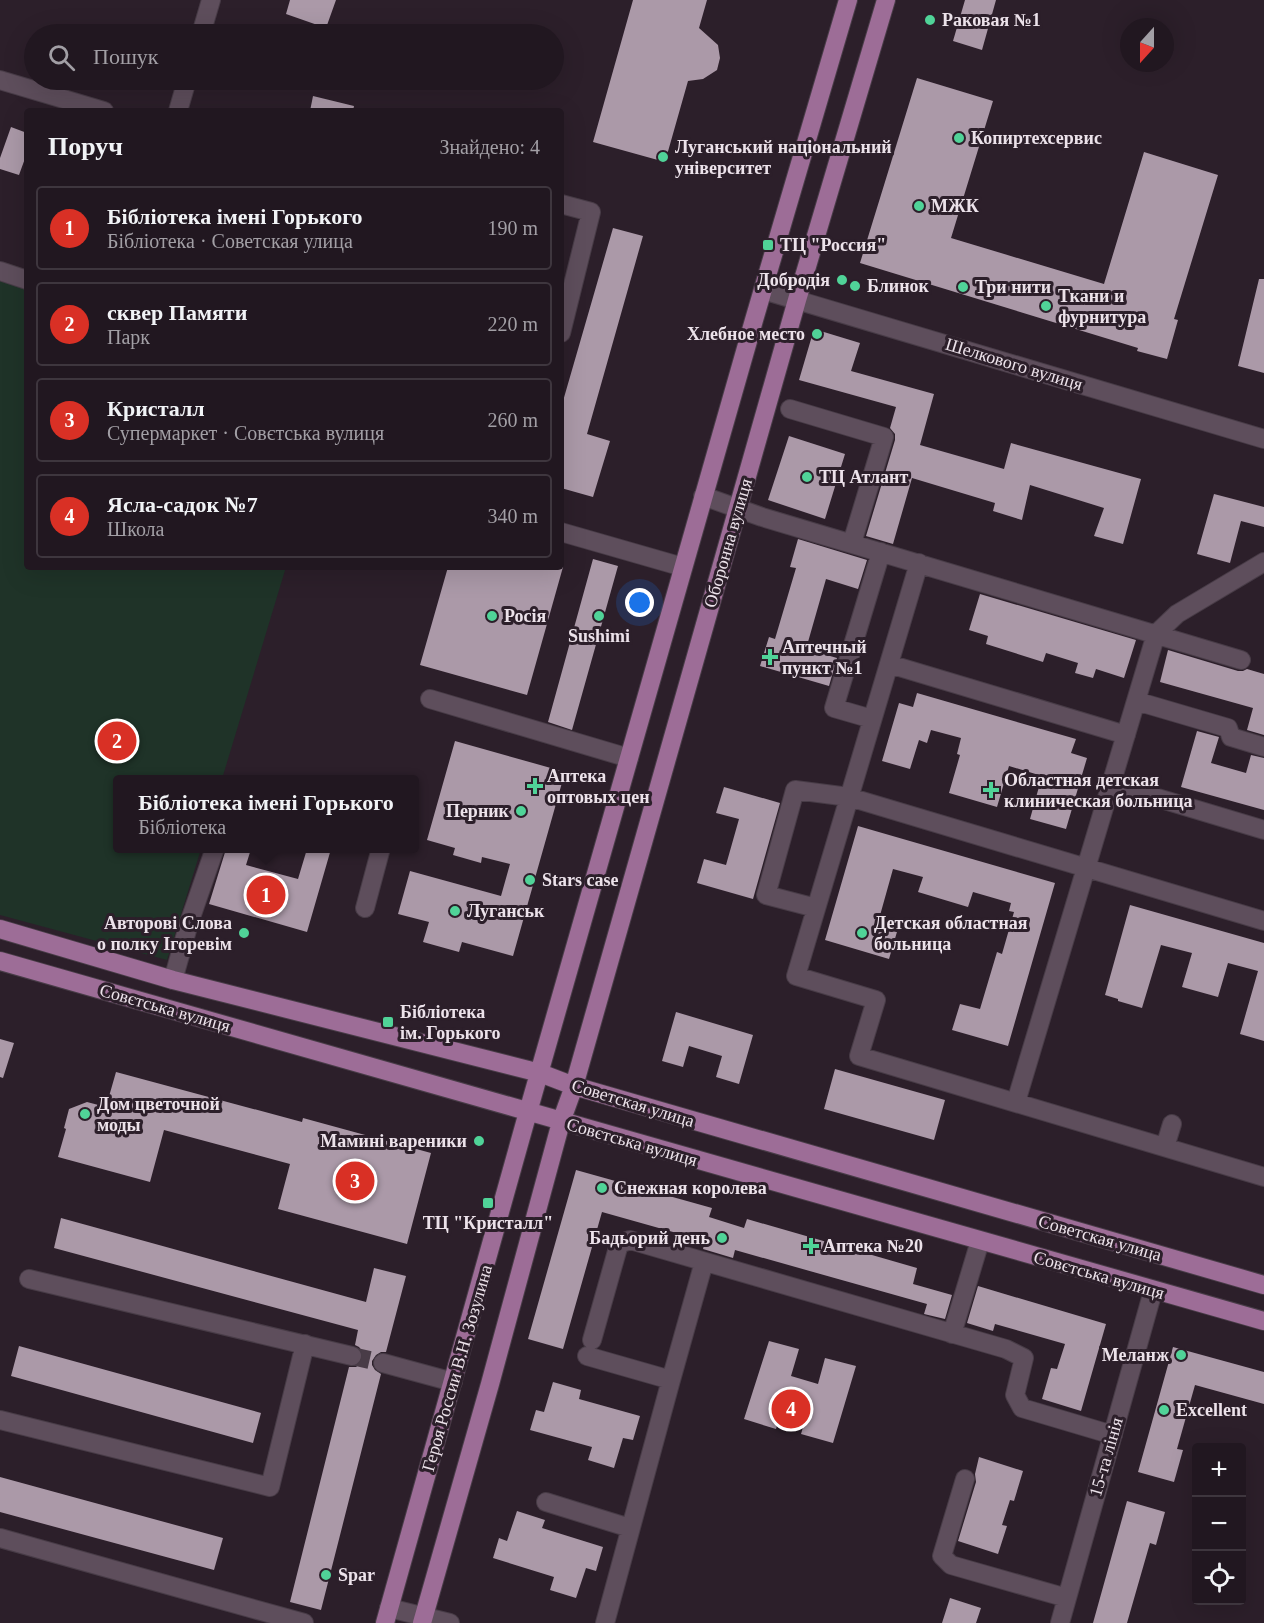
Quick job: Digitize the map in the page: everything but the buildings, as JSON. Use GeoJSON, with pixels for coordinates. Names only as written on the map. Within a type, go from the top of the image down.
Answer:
{"type":"FeatureCollection","features":[{"type":"Feature","properties":{"kind":"main road","name":"Оборонна вулиця"},"geometry":{"type":"LineString","coordinates":[[540,1073],[703,496],[848,0]]}},
{"type":"Feature","properties":{"kind":"main road","name":"Оборонна вулиця"},"geometry":{"type":"LineString","coordinates":[[561,1122],[574,1086],[797,300],[886,0]]}},
{"type":"Feature","properties":{"kind":"main road","name":"Советская улица"},"geometry":{"type":"LineString","coordinates":[[0,929],[172,980],[540,1073],[574,1086],[1264,1285]]}},
{"type":"Feature","properties":{"kind":"main road","name":"Совєтська вулиця"},"geometry":{"type":"LineString","coordinates":[[0,961],[1264,1321]]}},
{"type":"Feature","properties":{"kind":"main road","name":"Героя России В.Н. Зозулина"},"geometry":{"type":"LineString","coordinates":[[387,1615],[540,1073]]}},
{"type":"Feature","properties":{"kind":"main road","name":"Героя России В.Н. Зозулина"},"geometry":{"type":"LineString","coordinates":[[423,1620],[561,1122]]}},
{"type":"Feature","properties":{"kind":"street"},"geometry":{"type":"LineString","coordinates":[[204,24],[211,0]]}},
{"type":"Feature","properties":{"kind":"street"},"geometry":{"type":"LineString","coordinates":[[0,80],[24,87]]}},
{"type":"Feature","properties":{"kind":"street"},"geometry":{"type":"LineString","coordinates":[[34,90],[95,108]]}},
{"type":"Feature","properties":{"kind":"street"},"geometry":{"type":"LineString","coordinates":[[179,108],[184,90]]}},
{"type":"Feature","properties":{"kind":"street"},"geometry":{"type":"LineString","coordinates":[[564,205],[591,212],[564,321]]}},
{"type":"Feature","properties":{"kind":"street"},"geometry":{"type":"LineString","coordinates":[[0,270],[24,279]]}},
{"type":"Feature","properties":{"kind":"street","name":"Шелкового вулиця"},"geometry":{"type":"LineString","coordinates":[[763,290],[1264,439]]}},
{"type":"Feature","properties":{"kind":"street"},"geometry":{"type":"LineString","coordinates":[[790,409],[884,437],[852,543]]}},
{"type":"Feature","properties":{"kind":"street"},"geometry":{"type":"LineString","coordinates":[[703,496],[738,509],[1241,660]]}},
{"type":"Feature","properties":{"kind":"street"},"geometry":{"type":"LineString","coordinates":[[564,533],[683,567]]}},
{"type":"Feature","properties":{"kind":"street"},"geometry":{"type":"LineString","coordinates":[[872,720],[834,708],[881,552]]}},
{"type":"Feature","properties":{"kind":"street"},"geometry":{"type":"LineString","coordinates":[[1016,1102],[1156,634],[1178,614],[1264,562]]}},
{"type":"Feature","properties":{"kind":"street"},"geometry":{"type":"LineString","coordinates":[[919,563],[796,976],[876,1000],[859,1056],[1264,1177]]}},
{"type":"Feature","properties":{"kind":"street"},"geometry":{"type":"LineString","coordinates":[[889,663],[1126,735]]}},
{"type":"Feature","properties":{"kind":"street"},"geometry":{"type":"LineString","coordinates":[[430,699],[629,758]]}},
{"type":"Feature","properties":{"kind":"street"},"geometry":{"type":"LineString","coordinates":[[1136,701],[1228,728],[1231,737],[1264,747]]}},
{"type":"Feature","properties":{"kind":"street"},"geometry":{"type":"LineString","coordinates":[[1111,784],[1264,830]]}},
{"type":"Feature","properties":{"kind":"street"},"geometry":{"type":"LineString","coordinates":[[816,908],[766,895],[795,790],[849,796],[1264,921]]}},
{"type":"Feature","properties":{"kind":"street"},"geometry":{"type":"LineString","coordinates":[[172,980],[214,853]]}},
{"type":"Feature","properties":{"kind":"street"},"geometry":{"type":"LineString","coordinates":[[365,908],[380,853]]}},
{"type":"Feature","properties":{"kind":"street"},"geometry":{"type":"LineString","coordinates":[[1165,1147],[1172,1124]]}},
{"type":"Feature","properties":{"kind":"street"},"geometry":{"type":"LineString","coordinates":[[671,1380],[590,1348],[619,1244],[630,1240],[1006,1349],[1024,1358],[1015,1395],[1022,1408],[1113,1435]]}},
{"type":"Feature","properties":{"kind":"street"},"geometry":{"type":"LineString","coordinates":[[952,1334],[980,1241]]}},
{"type":"Feature","properties":{"kind":"street"},"geometry":{"type":"LineString","coordinates":[[605,1623],[704,1262]]}},
{"type":"Feature","properties":{"kind":"street"},"geometry":{"type":"LineString","coordinates":[[29,1279],[352,1356]]}},
{"type":"Feature","properties":{"kind":"street","name":"15-та лінія"},"geometry":{"type":"LineString","coordinates":[[1060,1623],[1153,1291]]}},
{"type":"Feature","properties":{"kind":"street"},"geometry":{"type":"LineString","coordinates":[[0,1420],[270,1487],[305,1344]]}},
{"type":"Feature","properties":{"kind":"street"},"geometry":{"type":"LineString","coordinates":[[383,1364],[453,1382]]}},
{"type":"Feature","properties":{"kind":"street"},"geometry":{"type":"LineString","coordinates":[[965,1479],[942,1556],[951,1565],[1067,1599]]}},
{"type":"Feature","properties":{"kind":"street"},"geometry":{"type":"LineString","coordinates":[[546,1502],[630,1528]]}},
{"type":"Feature","properties":{"kind":"street"},"geometry":{"type":"LineString","coordinates":[[0,1539],[304,1623]]}},
{"type":"Feature","properties":{"kind":"street"},"geometry":{"type":"LineString","coordinates":[[387,1615],[450,1623]]}},
{"type":"Feature","properties":{"kind":"green space"},"geometry":{"type":"Polygon","coordinates":[[[0,273],[24,283],[24,570],[285,570],[223,775],[113,775],[113,853],[200,853],[167,960],[0,915],[0,273]]]}},
{"type":"Feature","properties":{"kind":"tunnel"},"geometry":{"type":"LineString","coordinates":[[352,1356],[383,1363]]}},
{"type":"Feature","properties":{"kind":"place","name":"Раковая №1"},"geometry":{"type":"Point","coordinates":[930,20]}},
{"type":"Feature","properties":{"kind":"place","name":"Копиртехсервис"},"geometry":{"type":"Point","coordinates":[959,138]}},
{"type":"Feature","properties":{"kind":"place","name":"Луганський національний університет"},"geometry":{"type":"Point","coordinates":[663,157]}},
{"type":"Feature","properties":{"kind":"place","name":"МЖК"},"geometry":{"type":"Point","coordinates":[919,206]}},
{"type":"Feature","properties":{"kind":"place","name":"ТЦ \"Россия\""},"geometry":{"type":"Point","coordinates":[768,245]}},
{"type":"Feature","properties":{"kind":"place","name":"Добродія"},"geometry":{"type":"Point","coordinates":[842,280]}},
{"type":"Feature","properties":{"kind":"place","name":"Блинок"},"geometry":{"type":"Point","coordinates":[855,286]}},
{"type":"Feature","properties":{"kind":"place","name":"Три нити"},"geometry":{"type":"Point","coordinates":[963,287]}},
{"type":"Feature","properties":{"kind":"place","name":"Ткани и фурнитура"},"geometry":{"type":"Point","coordinates":[1046,306]}},
{"type":"Feature","properties":{"kind":"place","name":"Хлебное место"},"geometry":{"type":"Point","coordinates":[817,334]}},
{"type":"Feature","properties":{"kind":"place","name":"ТЦ Атлант"},"geometry":{"type":"Point","coordinates":[807,477]}},
{"type":"Feature","properties":{"kind":"place","name":"Росія"},"geometry":{"type":"Point","coordinates":[492,616]}},
{"type":"Feature","properties":{"kind":"place","name":"Sushimi"},"geometry":{"type":"Point","coordinates":[599,616]}},
{"type":"Feature","properties":{"kind":"place","name":"Аптечный пункт №1"},"geometry":{"type":"Point","coordinates":[770,657]}},
{"type":"Feature","properties":{"kind":"place","name":"сквер Памяти"},"geometry":{"type":"Point","coordinates":[117,741]}},
{"type":"Feature","properties":{"kind":"place","name":"Аптека оптовых цен"},"geometry":{"type":"Point","coordinates":[535,786]}},
{"type":"Feature","properties":{"kind":"place","name":"Областная детская клиническая больница"},"geometry":{"type":"Point","coordinates":[991,790]}},
{"type":"Feature","properties":{"kind":"place","name":"Перник"},"geometry":{"type":"Point","coordinates":[521,811]}},
{"type":"Feature","properties":{"kind":"place","name":"Stars case"},"geometry":{"type":"Point","coordinates":[530,880]}},
{"type":"Feature","properties":{"kind":"place","name":"Бібліотека імені Горького"},"geometry":{"type":"Point","coordinates":[266,895]}},
{"type":"Feature","properties":{"kind":"place","name":"Луганськ"},"geometry":{"type":"Point","coordinates":[455,911]}},
{"type":"Feature","properties":{"kind":"place","name":"Авторові Слова о полку Ігоревім"},"geometry":{"type":"Point","coordinates":[244,933]}},
{"type":"Feature","properties":{"kind":"place","name":"Детская областная больница"},"geometry":{"type":"Point","coordinates":[862,933]}},
{"type":"Feature","properties":{"kind":"place","name":"Бібліотека ім. Горького"},"geometry":{"type":"Point","coordinates":[388,1022]}},
{"type":"Feature","properties":{"kind":"place","name":"Дом цветочной моды"},"geometry":{"type":"Point","coordinates":[85,1114]}},
{"type":"Feature","properties":{"kind":"place","name":"Мамині вареники"},"geometry":{"type":"Point","coordinates":[479,1141]}},
{"type":"Feature","properties":{"kind":"place","name":"Кристалл"},"geometry":{"type":"Point","coordinates":[355,1181]}},
{"type":"Feature","properties":{"kind":"place","name":"Снежная королева"},"geometry":{"type":"Point","coordinates":[602,1188]}},
{"type":"Feature","properties":{"kind":"place","name":"ТЦ \"Кристалл\""},"geometry":{"type":"Point","coordinates":[488,1203]}},
{"type":"Feature","properties":{"kind":"place","name":"Бадьорий день"},"geometry":{"type":"Point","coordinates":[722,1238]}},
{"type":"Feature","properties":{"kind":"place","name":"Аптека №20"},"geometry":{"type":"Point","coordinates":[811,1246]}},
{"type":"Feature","properties":{"kind":"place","name":"Меланж"},"geometry":{"type":"Point","coordinates":[1181,1355]}},
{"type":"Feature","properties":{"kind":"place","name":"Ясла-садок №7"},"geometry":{"type":"Point","coordinates":[791,1409]}},
{"type":"Feature","properties":{"kind":"place","name":"Excellent"},"geometry":{"type":"Point","coordinates":[1164,1410]}},
{"type":"Feature","properties":{"kind":"place","name":"Spar"},"geometry":{"type":"Point","coordinates":[326,1575]}}]}
